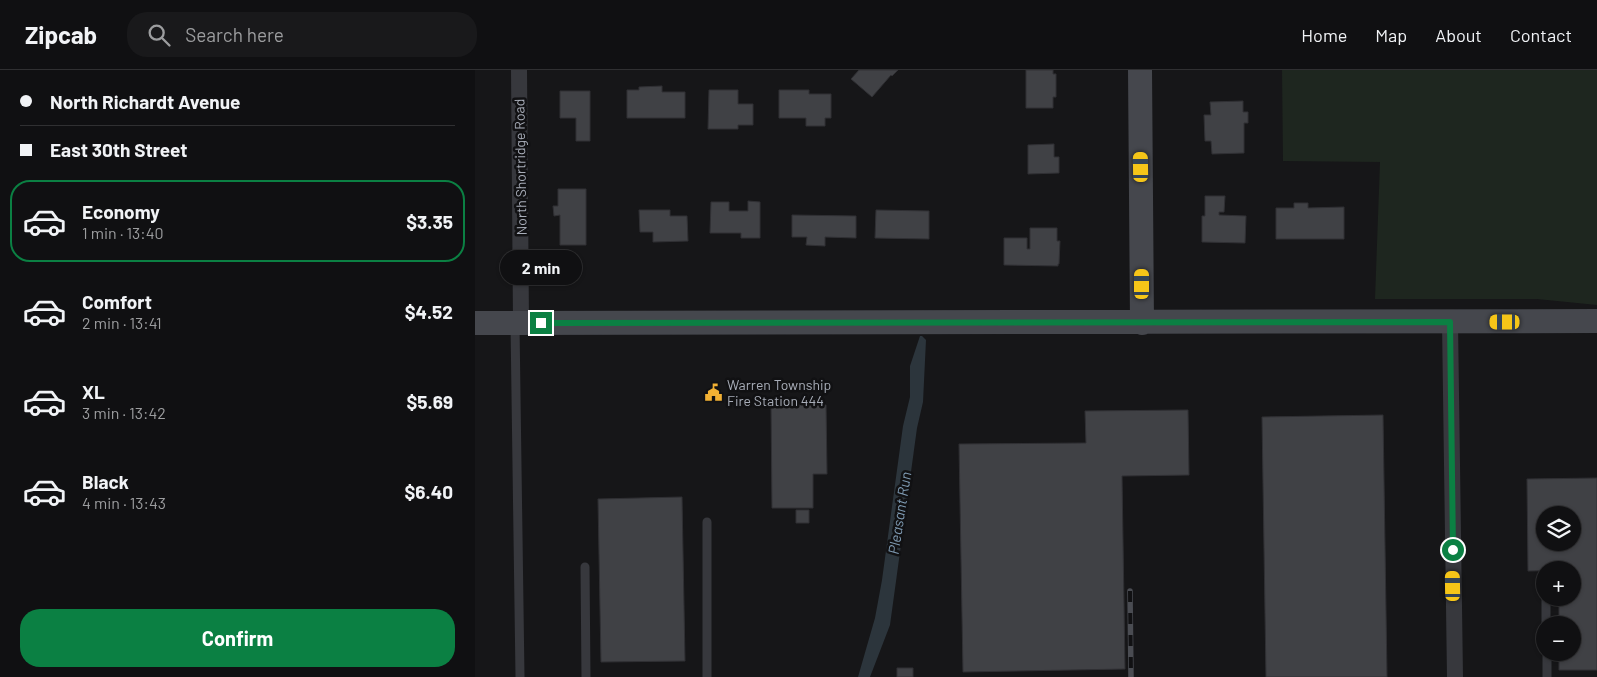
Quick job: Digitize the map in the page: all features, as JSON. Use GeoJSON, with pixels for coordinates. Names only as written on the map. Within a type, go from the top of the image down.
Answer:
{"type":"FeatureCollection","features":[{"type":"Feature","properties":{"kind":"main road"},"geometry":{"type":"LineString","coordinates":[[1139,70],[1142,323]]}},
{"type":"Feature","properties":{"kind":"main road"},"geometry":{"type":"LineString","coordinates":[[475,323],[1597,321]]}},
{"type":"Feature","properties":{"kind":"street","name":"North Shortridge Road"},"geometry":{"type":"LineString","coordinates":[[518,323],[519,70]]}},
{"type":"Feature","properties":{"kind":"street"},"geometry":{"type":"LineString","coordinates":[[1450,322],[1455,677]]}},
{"type":"Feature","properties":{"kind":"lane"},"geometry":{"type":"LineString","coordinates":[[518,323],[520,677]]}},
{"type":"Feature","properties":{"kind":"lane"},"geometry":{"type":"LineString","coordinates":[[707,522],[707,677]]}},
{"type":"Feature","properties":{"kind":"lane"},"geometry":{"type":"LineString","coordinates":[[585,568],[586,677]]}},
{"type":"Feature","properties":{"kind":"lane"},"geometry":{"type":"LineString","coordinates":[[1547,661],[1547,677]]}},
{"type":"Feature","properties":{"kind":"shaded area"},"geometry":{"type":"Polygon","coordinates":[[[1282,70],[1597,70],[1597,305],[1537,299],[1375,299],[1380,162],[1283,161],[1282,70]]]}},
{"type":"Feature","properties":{"kind":"water","name":"Pleasant Run"},"geometry":{"type":"Polygon","coordinates":[[[920,336],[926,340],[923,402],[917,428],[890,625],[870,677],[858,677],[875,618],[882,580],[903,426],[910,397],[910,366],[920,336]]]}},
{"type":"Feature","properties":{"kind":"building"},"geometry":{"type":"Polygon","coordinates":[[[859,70],[898,70],[891,75],[872,97],[851,79],[859,70]]]}},
{"type":"Feature","properties":{"kind":"building"},"geometry":{"type":"Polygon","coordinates":[[[1026,70],[1053,70],[1053,74],[1056,74],[1056,97],[1053,97],[1053,108],[1026,108],[1026,70]]]}},
{"type":"Feature","properties":{"kind":"building"},"geometry":{"type":"Polygon","coordinates":[[[662,86],[662,92],[685,92],[685,118],[627,118],[627,90],[639,90],[639,87],[662,86]]]}},
{"type":"Feature","properties":{"kind":"building"},"geometry":{"type":"Polygon","coordinates":[[[709,90],[738,90],[738,104],[753,104],[753,125],[738,125],[738,129],[708,129],[709,90]]]}},
{"type":"Feature","properties":{"kind":"building"},"geometry":{"type":"Polygon","coordinates":[[[779,90],[809,90],[809,94],[831,94],[831,118],[825,118],[825,126],[806,126],[806,118],[779,118],[779,90]]]}},
{"type":"Feature","properties":{"kind":"building"},"geometry":{"type":"Polygon","coordinates":[[[560,91],[590,91],[590,141],[576,141],[576,118],[560,118],[560,91]]]}},
{"type":"Feature","properties":{"kind":"building"},"geometry":{"type":"Polygon","coordinates":[[[1243,101],[1243,112],[1248,112],[1248,123],[1244,123],[1244,153],[1212,154],[1211,141],[1205,141],[1204,115],[1211,115],[1210,102],[1243,101]]]}},
{"type":"Feature","properties":{"kind":"building"},"geometry":{"type":"Polygon","coordinates":[[[1054,144],[1054,157],[1059,157],[1059,173],[1028,174],[1028,145],[1054,144]]]}},
{"type":"Feature","properties":{"kind":"building"},"geometry":{"type":"Polygon","coordinates":[[[558,189],[586,189],[586,245],[560,245],[560,215],[554,216],[553,206],[558,206],[558,189]]]}},
{"type":"Feature","properties":{"kind":"building"},"geometry":{"type":"Polygon","coordinates":[[[1205,196],[1225,196],[1224,212],[1219,212],[1219,215],[1246,216],[1245,243],[1202,242],[1202,216],[1205,216],[1205,196]]]}},
{"type":"Feature","properties":{"kind":"building"},"geometry":{"type":"Polygon","coordinates":[[[748,201],[760,202],[760,238],[741,238],[741,233],[710,233],[711,202],[729,202],[729,211],[748,211],[748,201]]]}},
{"type":"Feature","properties":{"kind":"building"},"geometry":{"type":"Polygon","coordinates":[[[1294,203],[1308,203],[1308,208],[1344,207],[1344,239],[1276,239],[1276,208],[1294,208],[1294,203]]]}},
{"type":"Feature","properties":{"kind":"building"},"geometry":{"type":"Polygon","coordinates":[[[639,210],[670,210],[670,216],[687,216],[688,241],[653,242],[653,232],[640,232],[639,210]]]}},
{"type":"Feature","properties":{"kind":"building"},"geometry":{"type":"Polygon","coordinates":[[[876,210],[929,211],[929,239],[875,238],[876,210]]]}},
{"type":"Feature","properties":{"kind":"building"},"geometry":{"type":"Polygon","coordinates":[[[792,215],[856,216],[856,238],[825,237],[825,246],[806,245],[807,237],[792,237],[792,215]]]}},
{"type":"Feature","properties":{"kind":"building"},"geometry":{"type":"Polygon","coordinates":[[[1030,228],[1057,228],[1057,241],[1060,241],[1058,266],[1004,265],[1004,238],[1027,238],[1027,249],[1030,249],[1030,228]]]}},
{"type":"Feature","properties":{"kind":"building"},"geometry":{"type":"Polygon","coordinates":[[[771,402],[805,402],[805,405],[826,405],[827,474],[813,474],[813,508],[772,508],[771,402]]]}},
{"type":"Feature","properties":{"kind":"building"},"geometry":{"type":"Polygon","coordinates":[[[1188,410],[1189,475],[1122,476],[1125,669],[963,672],[959,444],[1086,443],[1085,411],[1188,410]]]}},
{"type":"Feature","properties":{"kind":"building"},"geometry":{"type":"Polygon","coordinates":[[[1383,415],[1387,677],[1266,677],[1262,417],[1383,415]]]}},
{"type":"Feature","properties":{"kind":"building"},"geometry":{"type":"Polygon","coordinates":[[[1597,478],[1597,670],[1559,670],[1559,661],[1581,661],[1581,616],[1559,616],[1559,606],[1581,606],[1581,561],[1536,561],[1536,571],[1528,571],[1527,479],[1597,478]]]}},
{"type":"Feature","properties":{"kind":"building"},"geometry":{"type":"Polygon","coordinates":[[[682,497],[685,661],[601,662],[598,499],[682,497]]]}},
{"type":"Feature","properties":{"kind":"building"},"geometry":{"type":"Polygon","coordinates":[[[796,510],[809,510],[809,523],[796,523],[796,510]]]}},
{"type":"Feature","properties":{"kind":"building"},"geometry":{"type":"Polygon","coordinates":[[[897,668],[913,668],[913,677],[897,677],[897,668]]]}},
{"type":"Feature","properties":{"kind":"railway"},"geometry":{"type":"LineString","coordinates":[[1130,591],[1131,677]]}},
{"type":"Feature","properties":{"kind":"place","name":"Warren Township Fire Station 444"},"geometry":{"type":"Point","coordinates":[713,392]}},
{"type":"Feature","properties":{"kind":"route"},"geometry":{"type":"LineString","coordinates":[[541,323],[1450,322],[1453,550]]}}]}
